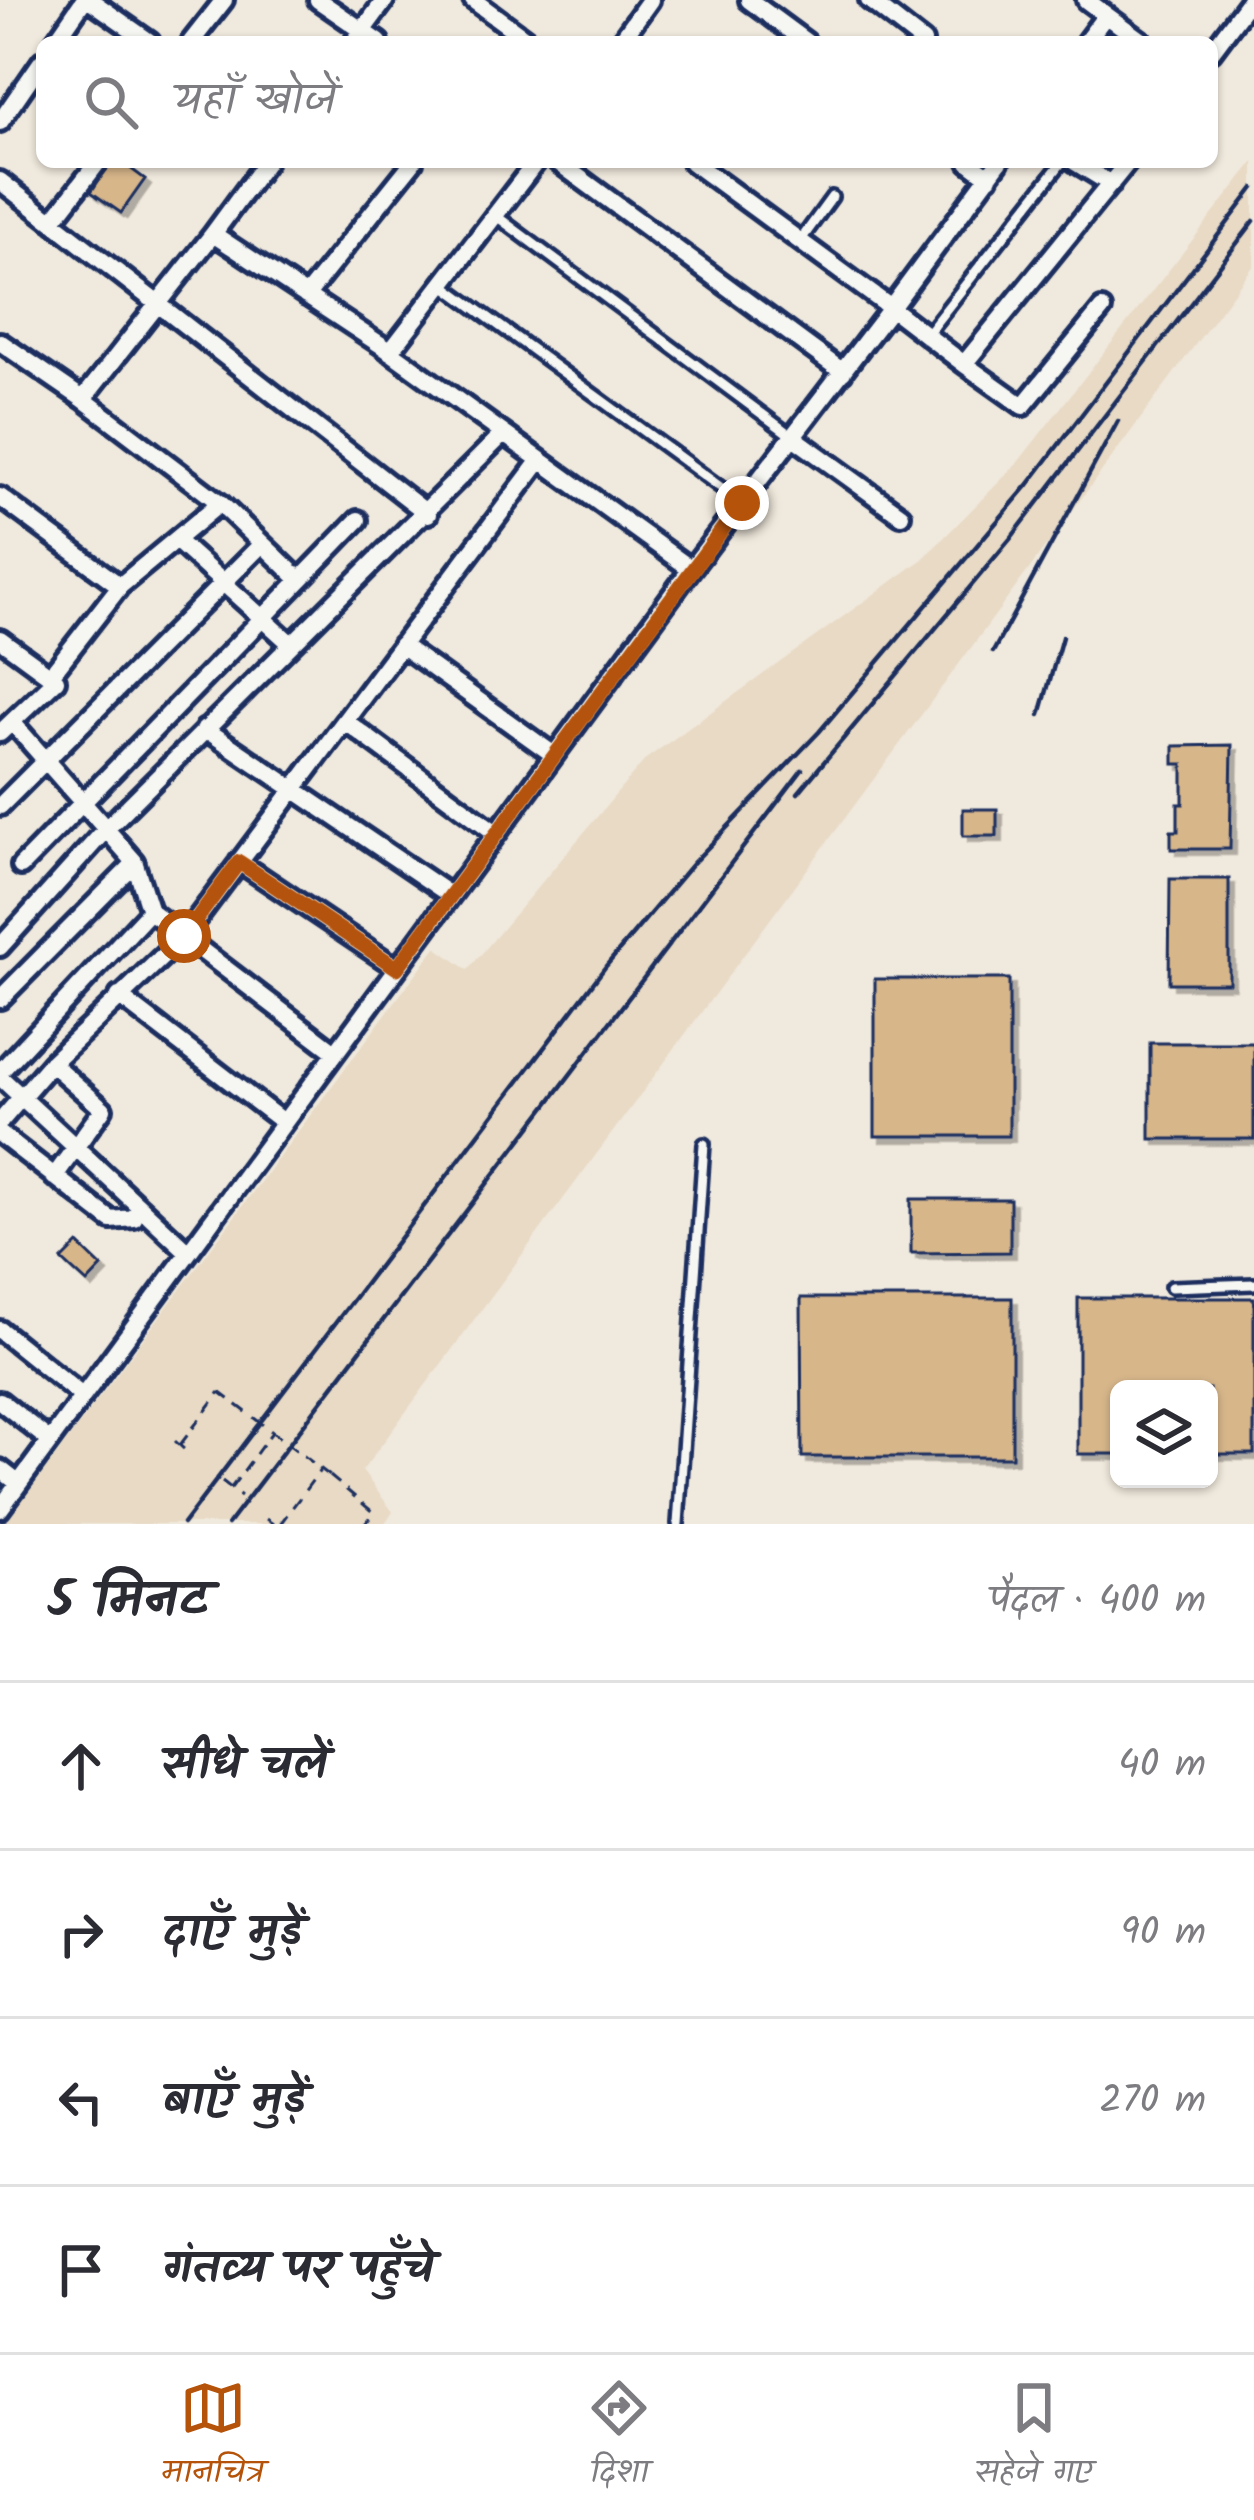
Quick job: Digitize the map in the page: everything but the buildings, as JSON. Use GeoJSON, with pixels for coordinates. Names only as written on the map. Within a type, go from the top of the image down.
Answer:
{"type":"FeatureCollection","features":[{"type":"Feature","properties":{"kind":"street"},"geometry":{"type":"LineString","coordinates":[[60,36],[87,0],[141,36]]}},
{"type":"Feature","properties":{"kind":"street"},"geometry":{"type":"LineString","coordinates":[[195,36],[224,0]]}},
{"type":"Feature","properties":{"kind":"street"},"geometry":{"type":"LineString","coordinates":[[318,0],[356,36]]}},
{"type":"Feature","properties":{"kind":"street"},"geometry":{"type":"LineString","coordinates":[[358,36],[385,0]]}},
{"type":"Feature","properties":{"kind":"street"},"geometry":{"type":"LineString","coordinates":[[472,0],[506,35]]}},
{"type":"Feature","properties":{"kind":"street"},"geometry":{"type":"LineString","coordinates":[[624,36],[650,0]]}},
{"type":"Feature","properties":{"kind":"street"},"geometry":{"type":"LineString","coordinates":[[748,0],[798,36]]}},
{"type":"Feature","properties":{"kind":"street"},"geometry":{"type":"LineString","coordinates":[[869,0],[915,36]]}},
{"type":"Feature","properties":{"kind":"street"},"geometry":{"type":"LineString","coordinates":[[1087,0],[1135,36]]}},
{"type":"Feature","properties":{"kind":"street"},"geometry":{"type":"LineString","coordinates":[[1218,43],[1250,0]]}},
{"type":"Feature","properties":{"kind":"street"},"geometry":{"type":"LineString","coordinates":[[1091,36],[1106,15]]}},
{"type":"Feature","properties":{"kind":"street"},"geometry":{"type":"LineString","coordinates":[[0,122],[36,70]]}},
{"type":"Feature","properties":{"kind":"street"},"geometry":{"type":"LineString","coordinates":[[54,220],[93,168]]}},
{"type":"Feature","properties":{"kind":"street"},"geometry":{"type":"LineString","coordinates":[[83,399],[262,168]]}},
{"type":"Feature","properties":{"kind":"street"},"geometry":{"type":"LineString","coordinates":[[306,296],[408,168]]}},
{"type":"Feature","properties":{"kind":"street"},"geometry":{"type":"LineString","coordinates":[[390,352],[531,168]]}},
{"type":"Feature","properties":{"kind":"street"},"geometry":{"type":"LineString","coordinates":[[566,168],[843,372]]}},
{"type":"Feature","properties":{"kind":"street"},"geometry":{"type":"LineString","coordinates":[[700,168],[1023,406],[1102,309]]}},
{"type":"Feature","properties":{"kind":"street"},"geometry":{"type":"LineString","coordinates":[[1086,168],[1111,184]]}},
{"type":"Feature","properties":{"kind":"street"},"geometry":{"type":"LineString","coordinates":[[964,364],[1123,168]]}},
{"type":"Feature","properties":{"kind":"street"},"geometry":{"type":"LineString","coordinates":[[0,1509],[691,569],[994,169]]}},
{"type":"Feature","properties":{"kind":"street"},"geometry":{"type":"LineString","coordinates":[[0,181],[428,514]]}},
{"type":"Feature","properties":{"kind":"street"},"geometry":{"type":"LineString","coordinates":[[213,235],[390,352],[691,569]]}},
{"type":"Feature","properties":{"kind":"street"},"geometry":{"type":"LineString","coordinates":[[0,342],[220,503],[259,547],[300,580]]}},
{"type":"Feature","properties":{"kind":"street"},"geometry":{"type":"LineString","coordinates":[[0,947],[108,827],[428,514],[503,434]]}},
{"type":"Feature","properties":{"kind":"street"},"geometry":{"type":"LineString","coordinates":[[793,437],[901,515]]}},
{"type":"Feature","properties":{"kind":"street"},"geometry":{"type":"LineString","coordinates":[[0,1122],[51,1063],[184,936],[540,460]]}},
{"type":"Feature","properties":{"kind":"street"},"geometry":{"type":"LineString","coordinates":[[0,497],[120,586]]}},
{"type":"Feature","properties":{"kind":"street"},"geometry":{"type":"LineString","coordinates":[[50,676],[120,586],[220,503]]}},
{"type":"Feature","properties":{"kind":"street"},"geometry":{"type":"LineString","coordinates":[[21,866],[358,520]]}},
{"type":"Feature","properties":{"kind":"street"},"geometry":{"type":"LineString","coordinates":[[176,540],[291,644]]}},
{"type":"Feature","properties":{"kind":"street"},"geometry":{"type":"LineString","coordinates":[[0,806],[259,547]]}},
{"type":"Feature","properties":{"kind":"street"},"geometry":{"type":"LineString","coordinates":[[0,639],[56,680],[6,728],[45,760],[108,827],[134,863],[150,911],[335,1052]]}},
{"type":"Feature","properties":{"kind":"street"},"geometry":{"type":"LineString","coordinates":[[401,645],[554,755]]}},
{"type":"Feature","properties":{"kind":"street"},"geometry":{"type":"LineString","coordinates":[[344,721],[496,833]]}},
{"type":"Feature","properties":{"kind":"street"},"geometry":{"type":"LineString","coordinates":[[205,729],[450,896]]}},
{"type":"Feature","properties":{"kind":"street"},"geometry":{"type":"LineString","coordinates":[[239,862],[397,968]]}},
{"type":"Feature","properties":{"kind":"street"},"geometry":{"type":"LineString","coordinates":[[0,999],[134,863]]}},
{"type":"Feature","properties":{"kind":"street"},"geometry":{"type":"LineString","coordinates":[[150,911],[0,1075],[188,1252]]}},
{"type":"Feature","properties":{"kind":"street"},"geometry":{"type":"LineString","coordinates":[[119,996],[283,1122]]}},
{"type":"Feature","properties":{"kind":"street"},"geometry":{"type":"LineString","coordinates":[[51,1063],[103,1109],[55,1177]]}},
{"type":"Feature","properties":{"kind":"street"},"geometry":{"type":"LineString","coordinates":[[0,1134],[111,1220],[134,1217],[140,1207]]}},
{"type":"Feature","properties":{"kind":"street"},"geometry":{"type":"LineString","coordinates":[[0,1330],[82,1396]]}},
{"type":"Feature","properties":{"kind":"street"},"geometry":{"type":"LineString","coordinates":[[0,1401],[49,1440]]}},
{"type":"Feature","properties":{"kind":"street"},"geometry":{"type":"LineString","coordinates":[[0,1469],[18,1483]]}},
{"type":"Feature","properties":{"kind":"lane"},"geometry":{"type":"LineString","coordinates":[[926,335],[1057,168]]}},
{"type":"Feature","properties":{"kind":"lane"},"geometry":{"type":"LineString","coordinates":[[800,241],[832,197]]}},
{"type":"Feature","properties":{"kind":"lane"},"geometry":{"type":"LineString","coordinates":[[495,215],[793,437]]}},
{"type":"Feature","properties":{"kind":"lane"},"geometry":{"type":"LineString","coordinates":[[441,283],[742,503]]}},
{"type":"Feature","properties":{"kind":"lane"},"geometry":{"type":"LineString","coordinates":[[678,1524],[704,1144]]}},
{"type":"Feature","properties":{"kind":"lane"},"geometry":{"type":"LineString","coordinates":[[1171,1287],[1254,1284]]}},
{"type":"Feature","properties":{"kind":"path"},"geometry":{"type":"LineString","coordinates":[[180,1445],[220,1392],[374,1513],[365,1524]]}},
{"type":"Feature","properties":{"kind":"path"},"geometry":{"type":"LineString","coordinates":[[230,1488],[272,1432]]}},
{"type":"Feature","properties":{"kind":"path"},"geometry":{"type":"LineString","coordinates":[[266,1519],[276,1524],[321,1469]]}},
{"type":"Feature","properties":{"kind":"path"},"geometry":{"type":"LineString","coordinates":[[222,1481],[241,1496]]}},
{"type":"Feature","properties":{"kind":"shaded area"},"geometry":{"type":"Polygon","coordinates":[[[1254,162],[1254,265],[362,1471],[393,1512],[384,1524],[5,1524],[436,947],[468,970],[646,759],[923,559],[1015,466],[1254,162]]]}},
{"type":"Feature","properties":{"kind":"railway"},"geometry":{"type":"LineString","coordinates":[[183,1524],[606,966],[693,863],[819,732],[1028,485],[1254,188]]}},
{"type":"Feature","properties":{"kind":"railway"},"geometry":{"type":"LineString","coordinates":[[798,793],[1011,538],[1254,221]]}},
{"type":"Feature","properties":{"kind":"railway"},"geometry":{"type":"LineString","coordinates":[[993,652],[1118,421]]}},
{"type":"Feature","properties":{"kind":"railway"},"geometry":{"type":"LineString","coordinates":[[1040,715],[1062,637]]}},
{"type":"Feature","properties":{"kind":"railway"},"geometry":{"type":"LineString","coordinates":[[228,1524],[802,770]]}},
{"type":"Feature","properties":{"kind":"route"},"geometry":{"type":"LineString","coordinates":[[184,936],[239,862],[397,968],[742,503]]}}]}
